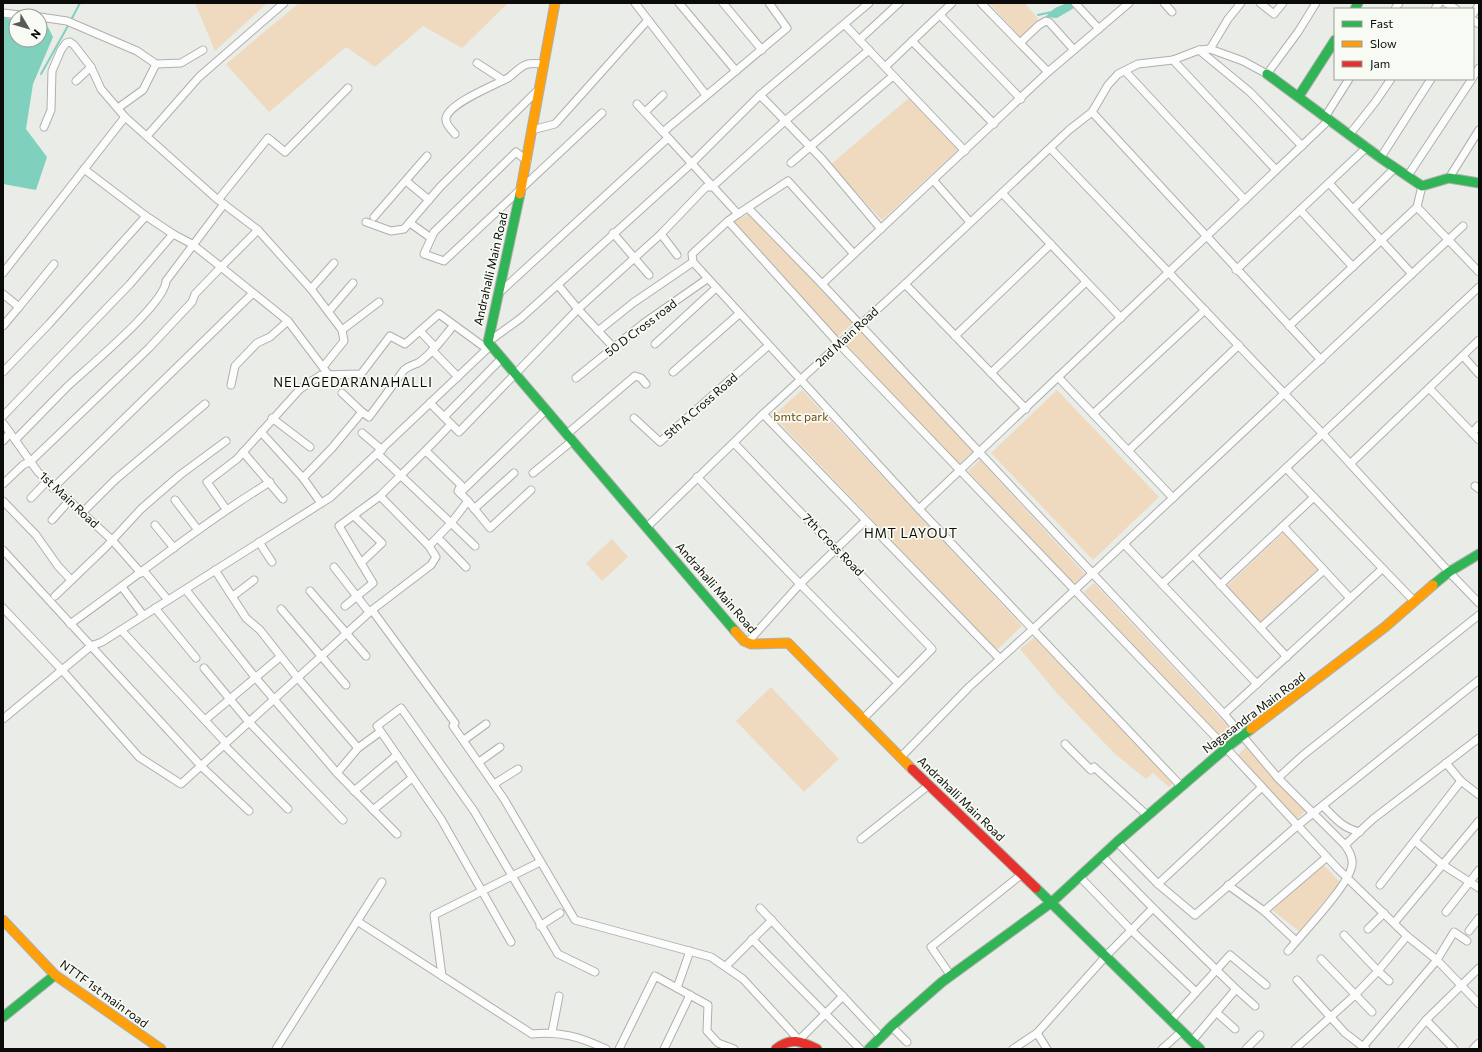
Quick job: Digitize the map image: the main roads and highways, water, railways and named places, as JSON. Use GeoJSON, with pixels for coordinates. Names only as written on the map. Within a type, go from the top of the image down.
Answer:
{"type":"FeatureCollection","features":[{"type":"Feature","properties":{"kind":"waterway"},"geometry":{"type":"LineString","coordinates":[[71,20],[80,3]]}},
{"type":"Feature","properties":{"kind":"waterway"},"geometry":{"type":"LineString","coordinates":[[1038,15],[1052,12]]}},
{"type":"Feature","properties":{"kind":"waterway"},"geometry":{"type":"LineString","coordinates":[[41,74],[69,24]]}},
{"type":"Feature","properties":{"kind":"district","name":"NELAGEDARANAHALLI"},"geometry":{"type":"Point","coordinates":[353,382]}},
{"type":"Feature","properties":{"kind":"district","name":"HMT LAYOUT"},"geometry":{"type":"Point","coordinates":[911,533]}},
{"type":"Feature","properties":{"kind":"park label","name":"bmtc park"},"geometry":{"type":"Point","coordinates":[801,417]}}]}
